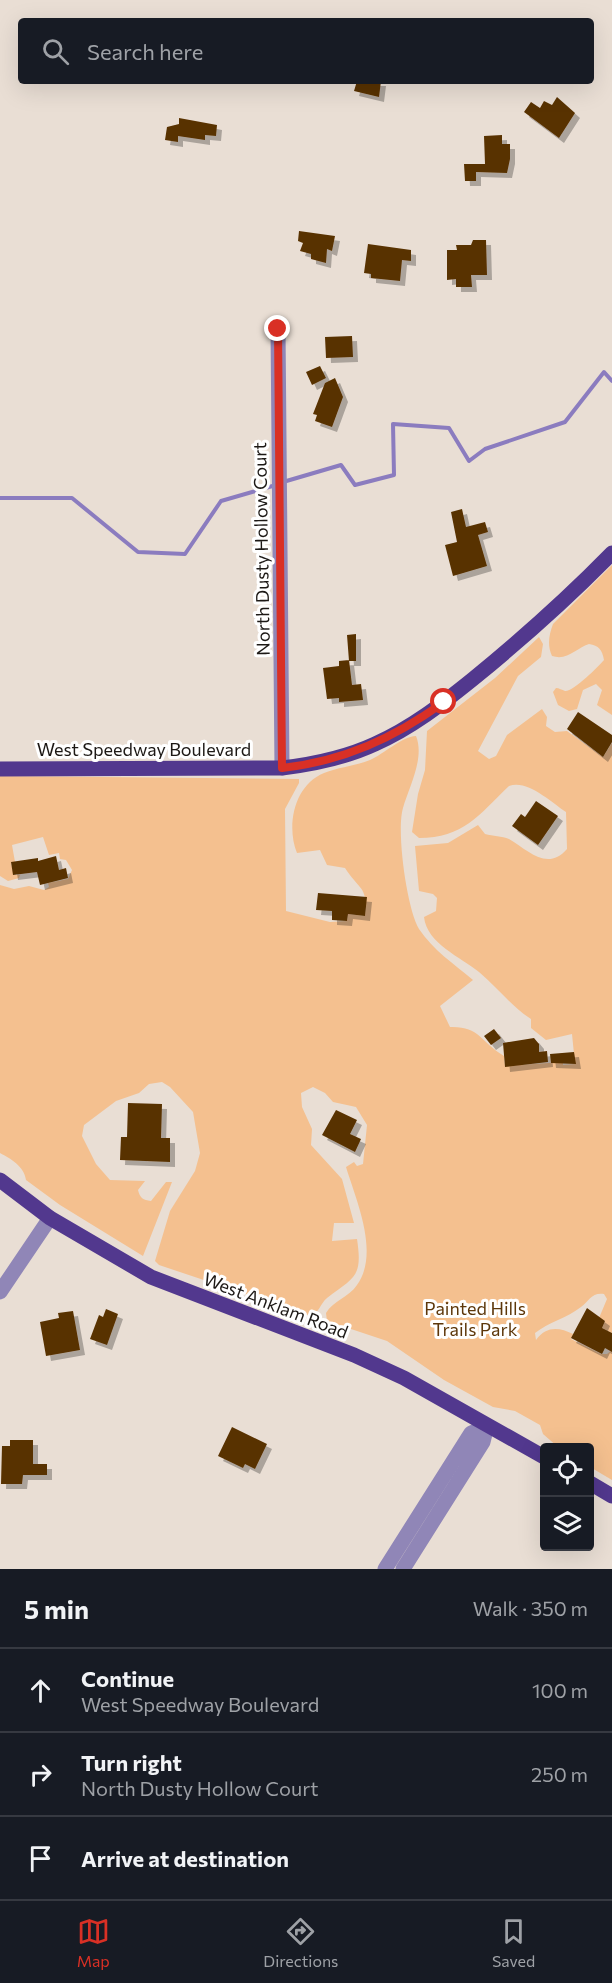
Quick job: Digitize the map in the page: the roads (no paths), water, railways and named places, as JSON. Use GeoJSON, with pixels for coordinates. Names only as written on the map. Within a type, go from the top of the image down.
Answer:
{"type":"FeatureCollection","features":[{"type":"Feature","properties":{"kind":"main road","name":"West Speedway Boulevard"},"geometry":{"type":"LineString","coordinates":[[0,769],[282,768],[316,764],[356,752],[418,721],[553,612],[612,553]]}},
{"type":"Feature","properties":{"kind":"main road","name":"West Anklam Road"},"geometry":{"type":"LineString","coordinates":[[0,1180],[50,1218],[151,1277],[354,1356],[404,1378],[540,1455]]}},
{"type":"Feature","properties":{"kind":"main road"},"geometry":{"type":"LineString","coordinates":[[594,1486],[612,1497]]}},
{"type":"Feature","properties":{"kind":"street","name":"North Dusty Hollow Court"},"geometry":{"type":"LineString","coordinates":[[278,329],[282,768]]}},
{"type":"Feature","properties":{"kind":"street"},"geometry":{"type":"LineString","coordinates":[[0,1292],[50,1218]]}},
{"type":"Feature","properties":{"kind":"street"},"geometry":{"type":"LineString","coordinates":[[385,1569],[471,1433],[487,1426]]}},
{"type":"Feature","properties":{"kind":"street"},"geometry":{"type":"LineString","coordinates":[[403,1569],[483,1442],[487,1426]]}},
{"type":"Feature","properties":{"kind":"waterway"},"geometry":{"type":"LineString","coordinates":[[283,482],[341,465],[355,485],[394,475],[393,424],[449,428],[469,461],[485,449],[565,422],[604,372],[612,381]]}},
{"type":"Feature","properties":{"kind":"waterway"},"geometry":{"type":"LineString","coordinates":[[0,498],[72,498],[138,552],[185,554],[221,501],[276,485]]}},
{"type":"Feature","properties":{"kind":"park label","name":"Painted Hills Trails Park"},"geometry":{"type":"Point","coordinates":[475,1318]}}]}
